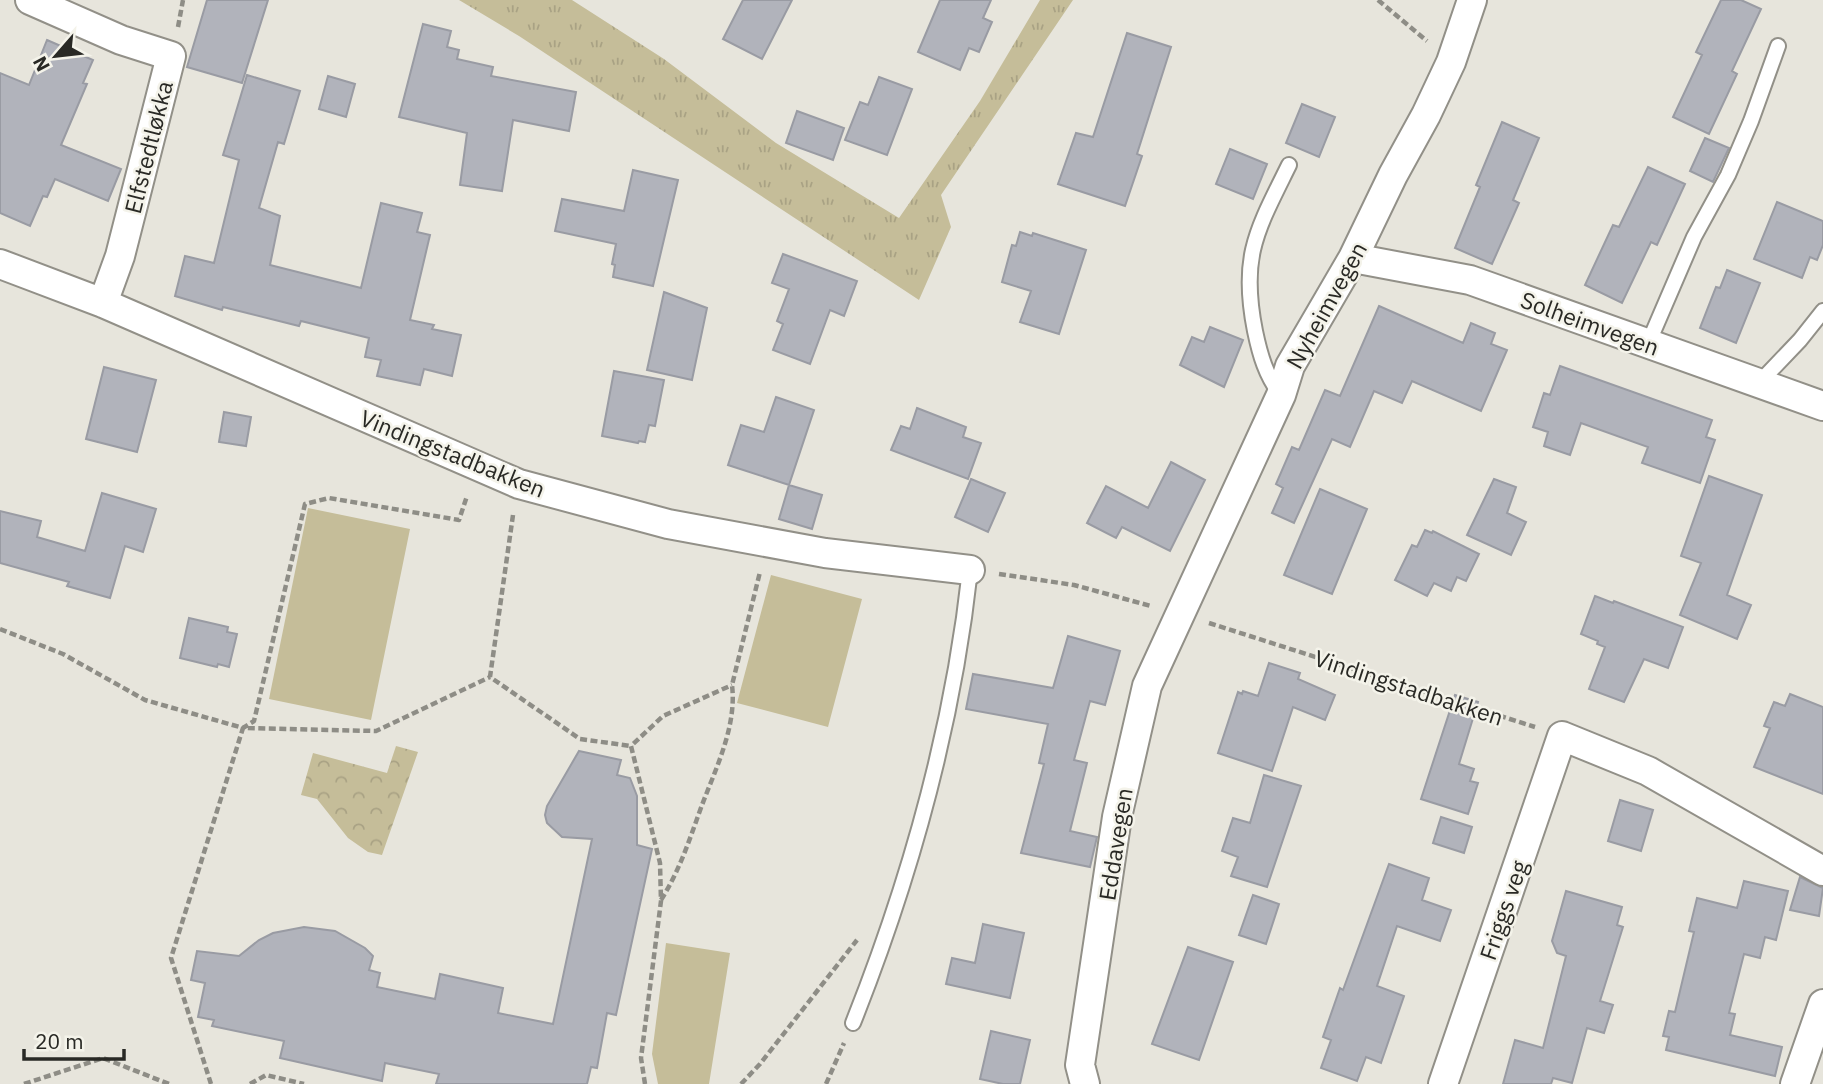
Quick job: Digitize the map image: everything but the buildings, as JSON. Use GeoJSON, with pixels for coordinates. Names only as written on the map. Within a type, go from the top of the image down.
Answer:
{"type":"FeatureCollection","features":[{"type":"Feature","properties":{"kind":"street","name":"Elfstedtløkka"},"geometry":{"type":"LineString","coordinates":[[30,0],[121,40],[171,56],[120,256],[103,303]]}},
{"type":"Feature","properties":{"kind":"street","name":"Nyheimvegen"},"geometry":{"type":"LineString","coordinates":[[1181,613],[1281,395],[1290,366],[1353,258],[1451,62],[1472,0]]}},
{"type":"Feature","properties":{"kind":"street","name":"Solheimvegen"},"geometry":{"type":"LineString","coordinates":[[1353,258],[1470,280],[1823,406]]}},
{"type":"Feature","properties":{"kind":"street","name":"Vindingstadbakken"},"geometry":{"type":"LineString","coordinates":[[0,264],[103,303],[519,484],[668,524],[825,553],[970,570]]}},
{"type":"Feature","properties":{"kind":"street","name":"Eddavegen"},"geometry":{"type":"LineString","coordinates":[[1085,1084],[1080,1065],[1118,817],[1147,686],[1181,613]]}},
{"type":"Feature","properties":{"kind":"street"},"geometry":{"type":"LineString","coordinates":[[1562,736],[1648,771],[1823,871]]}},
{"type":"Feature","properties":{"kind":"street","name":"Friggs veg"},"geometry":{"type":"LineString","coordinates":[[1443,1084],[1562,736]]}},
{"type":"Feature","properties":{"kind":"street"},"geometry":{"type":"LineString","coordinates":[[1795,1084],[1823,1004]]}},
{"type":"Feature","properties":{"kind":"lane"},"geometry":{"type":"LineString","coordinates":[[1648,344],[1694,237],[1728,175],[1778,46]]}},
{"type":"Feature","properties":{"kind":"lane"},"geometry":{"type":"LineString","coordinates":[[1281,395],[1269,381],[1258,346],[1248,289],[1250,261],[1258,229],[1289,165]]}},
{"type":"Feature","properties":{"kind":"lane"},"geometry":{"type":"LineString","coordinates":[[1759,383],[1823,311]]}},
{"type":"Feature","properties":{"kind":"lane"},"geometry":{"type":"LineString","coordinates":[[853,1023],[879,958],[925,816],[942,741],[970,570]]}},
{"type":"Feature","properties":{"kind":"path"},"geometry":{"type":"LineString","coordinates":[[1378,0],[1451,62]]}},
{"type":"Feature","properties":{"kind":"path"},"geometry":{"type":"LineString","coordinates":[[211,1084],[171,958],[243,728],[254,722],[305,504],[329,498],[459,520],[477,467]]}},
{"type":"Feature","properties":{"kind":"path"},"geometry":{"type":"LineString","coordinates":[[490,677],[510,529],[519,484]]}},
{"type":"Feature","properties":{"kind":"path"},"geometry":{"type":"LineString","coordinates":[[661,901],[676,876],[724,746],[734,699],[732,685],[767,542]]}},
{"type":"Feature","properties":{"kind":"path","name":"Vindingstadbakken"},"geometry":{"type":"LineString","coordinates":[[970,570],[1074,585],[1181,613],[1562,736]]}},
{"type":"Feature","properties":{"kind":"path"},"geometry":{"type":"LineString","coordinates":[[0,629],[63,654],[145,700],[243,728],[376,731],[490,677]]}},
{"type":"Feature","properties":{"kind":"path"},"geometry":{"type":"LineString","coordinates":[[490,677],[580,738],[631,746]]}},
{"type":"Feature","properties":{"kind":"path"},"geometry":{"type":"LineString","coordinates":[[631,746],[663,716],[732,685]]}},
{"type":"Feature","properties":{"kind":"path"},"geometry":{"type":"LineString","coordinates":[[631,746],[660,863],[661,901],[642,1058],[645,1084]]}},
{"type":"Feature","properties":{"kind":"path"},"geometry":{"type":"LineString","coordinates":[[741,1084],[760,1064],[863,932]]}},
{"type":"Feature","properties":{"kind":"path"},"geometry":{"type":"LineString","coordinates":[[826,1084],[853,1023]]}},
{"type":"Feature","properties":{"kind":"path"},"geometry":{"type":"LineString","coordinates":[[24,1084],[103,1058],[169,1084]]}},
{"type":"Feature","properties":{"kind":"path"},"geometry":{"type":"LineString","coordinates":[[250,1084],[266,1075],[304,1084]]}},
{"type":"Feature","properties":{"kind":"green space"},"geometry":{"type":"Polygon","coordinates":[[[459,0],[572,0],[664,59],[776,143],[899,218],[980,101],[1040,0],[1073,0],[941,195],[951,227],[919,300],[519,36],[459,0]]]}},
{"type":"Feature","properties":{"kind":"green space"},"geometry":{"type":"Polygon","coordinates":[[[308,508],[410,529],[371,720],[269,699],[308,508]]]}},
{"type":"Feature","properties":{"kind":"green space"},"geometry":{"type":"Polygon","coordinates":[[[771,575],[862,599],[828,727],[737,703],[771,575]]]}},
{"type":"Feature","properties":{"kind":"green space"},"geometry":{"type":"Polygon","coordinates":[[[396,746],[418,752],[382,855],[368,852],[348,838],[317,799],[301,795],[313,753],[387,773],[396,746]]]}},
{"type":"Feature","properties":{"kind":"green space"},"geometry":{"type":"Polygon","coordinates":[[[666,943],[730,953],[709,1084],[658,1084],[652,1054],[666,943]]]}}]}
